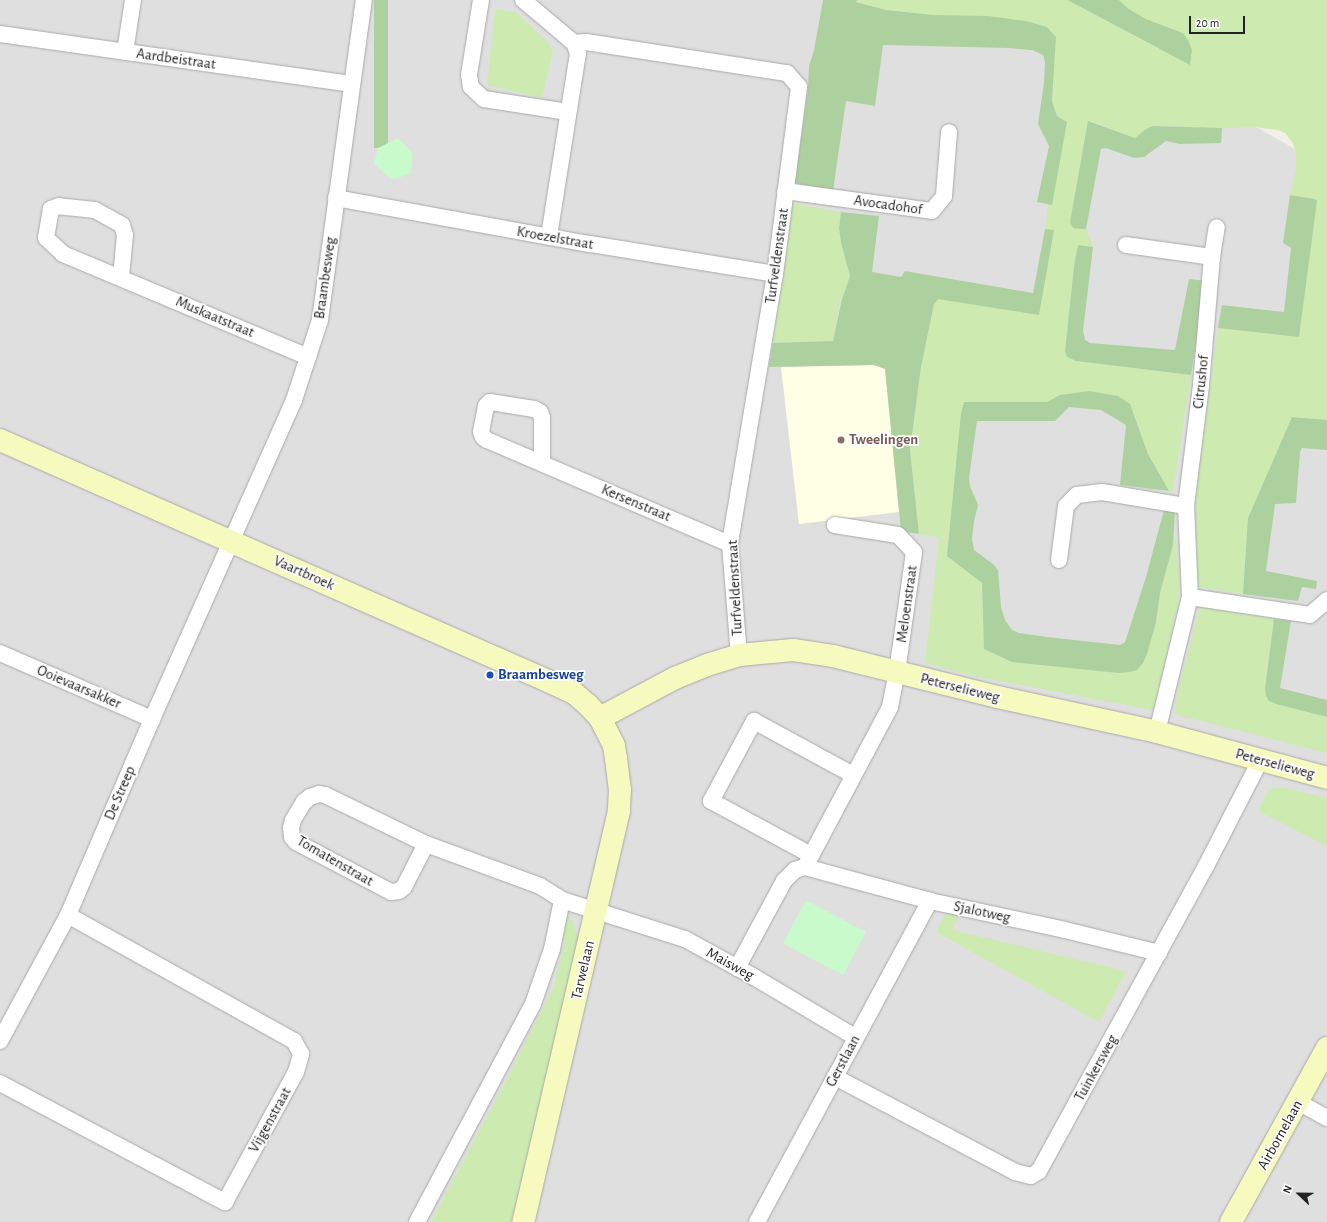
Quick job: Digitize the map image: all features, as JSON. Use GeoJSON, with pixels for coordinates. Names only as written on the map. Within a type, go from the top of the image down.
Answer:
{"type":"FeatureCollection","features":[{"type":"Feature","properties":{"kind":"street"},"geometry":{"type":"LineString","coordinates":[[125,52],[132,0]]}},
{"type":"Feature","properties":{"kind":"street","name":"Braambesweg"},"geometry":{"type":"LineString","coordinates":[[231,541],[294,400],[320,320],[351,84],[364,0]]}},
{"type":"Feature","properties":{"kind":"street"},"geometry":{"type":"LineString","coordinates":[[481,0],[469,75],[471,87],[484,99],[568,112]]}},
{"type":"Feature","properties":{"kind":"street"},"geometry":{"type":"LineString","coordinates":[[523,0],[574,43],[578,53],[549,237]]}},
{"type":"Feature","properties":{"kind":"street","name":"Aardbeistraat"},"geometry":{"type":"LineString","coordinates":[[0,34],[351,84]]}},
{"type":"Feature","properties":{"kind":"street","name":"Turfveldenstraat"},"geometry":{"type":"LineString","coordinates":[[574,43],[586,42],[787,73],[799,87],[776,274],[730,544],[739,655]]}},
{"type":"Feature","properties":{"kind":"street","name":"Avocadohof"},"geometry":{"type":"LineString","coordinates":[[785,191],[932,210],[944,196],[949,132]]}},
{"type":"Feature","properties":{"kind":"street","name":"Kroezelstraat"},"geometry":{"type":"LineString","coordinates":[[336,198],[549,237],[776,274]]}},
{"type":"Feature","properties":{"kind":"street","name":"Muskaatstraat"},"geometry":{"type":"LineString","coordinates":[[121,277],[125,235],[122,225],[94,210],[59,206],[51,209],[46,238],[63,254],[121,277],[308,357]]}},
{"type":"Feature","properties":{"kind":"street","name":"Citrushof"},"geometry":{"type":"LineString","coordinates":[[1157,732],[1190,597],[1186,506],[1201,384],[1212,257],[1217,228]]}},
{"type":"Feature","properties":{"kind":"street"},"geometry":{"type":"LineString","coordinates":[[1126,245],[1212,257]]}},
{"type":"Feature","properties":{"kind":"street","name":"Kersenstraat"},"geometry":{"type":"LineString","coordinates":[[542,462],[542,418],[540,412],[534,409],[490,402],[486,406],[481,432],[483,437],[730,544]]}},
{"type":"Feature","properties":{"kind":"street","name":"Vaartbroek"},"geometry":{"type":"LineString","coordinates":[[0,440],[548,680],[574,694],[588,705],[600,718]]}},
{"type":"Feature","properties":{"kind":"street"},"geometry":{"type":"LineString","coordinates":[[1059,560],[1066,506],[1077,495],[1102,492],[1186,506]]}},
{"type":"Feature","properties":{"kind":"street","name":"Meloenstraat"},"geometry":{"type":"LineString","coordinates":[[835,525],[898,535],[914,552],[897,672]]}},
{"type":"Feature","properties":{"kind":"street","name":"De Streep"},"geometry":{"type":"LineString","coordinates":[[0,1041],[68,915],[152,719],[231,541]]}},
{"type":"Feature","properties":{"kind":"street"},"geometry":{"type":"LineString","coordinates":[[1190,597],[1310,615],[1327,600]]}},
{"type":"Feature","properties":{"kind":"street","name":"Peterselieweg"},"geometry":{"type":"LineString","coordinates":[[600,718],[676,678],[707,665],[739,655],[793,650],[833,656],[1157,732],[1327,778]]}},
{"type":"Feature","properties":{"kind":"street","name":"Ooievaarsakker"},"geometry":{"type":"LineString","coordinates":[[2,659],[152,719]]}},
{"type":"Feature","properties":{"kind":"street"},"geometry":{"type":"LineString","coordinates":[[737,968],[784,881],[795,870],[808,861],[890,707],[897,672]]}},
{"type":"Feature","properties":{"kind":"street","name":"Tarwelaan"},"geometry":{"type":"LineString","coordinates":[[523,1222],[616,825],[620,789],[614,746],[600,718]]}},
{"type":"Feature","properties":{"kind":"street","name":"Sjalotweg"},"geometry":{"type":"LineString","coordinates":[[853,775],[754,721],[711,801],[808,861],[930,900],[1065,930],[1159,953]]}},
{"type":"Feature","properties":{"kind":"street","name":"Tuinkersweg"},"geometry":{"type":"LineString","coordinates":[[835,1077],[1015,1172],[1031,1176],[1039,1171],[1159,953],[1260,761]]}},
{"type":"Feature","properties":{"kind":"street","name":"Tomatenstraat"},"geometry":{"type":"LineString","coordinates":[[426,844],[404,887],[398,891],[391,892],[296,842],[292,837],[291,828],[293,820],[304,802],[310,796],[319,794],[426,844],[540,886],[562,900],[596,911]]}},
{"type":"Feature","properties":{"kind":"street"},"geometry":{"type":"LineString","coordinates":[[417,1222],[534,1004],[552,949],[562,900]]}},
{"type":"Feature","properties":{"kind":"street","name":"Gerstlaan"},"geometry":{"type":"LineString","coordinates":[[757,1222],[855,1037],[930,900]]}},
{"type":"Feature","properties":{"kind":"street","name":"Maisweg"},"geometry":{"type":"LineString","coordinates":[[596,911],[685,939],[855,1037]]}},
{"type":"Feature","properties":{"kind":"street","name":"Vijgenstraat"},"geometry":{"type":"LineString","coordinates":[[0,1083],[224,1202],[296,1072],[301,1054],[294,1041],[68,915]]}},
{"type":"Feature","properties":{"kind":"street","name":"Airbornelaan"},"geometry":{"type":"LineString","coordinates":[[1231,1222],[1327,1048]]}},
{"type":"Feature","properties":{"kind":"street"},"geometry":{"type":"LineString","coordinates":[[1298,1102],[1327,1118]]}},
{"type":"Feature","properties":{"kind":"shaded area"},"geometry":{"type":"Polygon","coordinates":[[[0,0],[1032,0],[1047,7],[1293,148],[1327,204],[1327,1222],[0,1222],[0,0]]]}},
{"type":"Feature","properties":{"kind":"shaded area","name":"Tweelingen"},"geometry":{"type":"Polygon","coordinates":[[[874,365],[885,368],[899,512],[799,524],[781,367],[874,365]]]}},
{"type":"Feature","properties":{"kind":"green space"},"geometry":{"type":"Polygon","coordinates":[[[374,0],[388,0],[388,148],[374,148],[374,0]]]}},
{"type":"Feature","properties":{"kind":"green space"},"geometry":{"type":"Polygon","coordinates":[[[823,0],[857,0],[856,2],[886,10],[933,15],[988,16],[1026,21],[1047,27],[1056,37],[1052,101],[1057,116],[1067,122],[1052,205],[1037,202],[1049,146],[1038,124],[1044,83],[1045,62],[1043,55],[1032,50],[883,45],[875,106],[846,101],[833,191],[795,183],[808,89],[809,66],[814,50],[823,0]]]}},
{"type":"Feature","properties":{"kind":"green space"},"geometry":{"type":"Polygon","coordinates":[[[857,0],[1067,0],[1159,49],[1183,33],[1146,19],[1129,9],[1119,0],[1327,0],[1327,420],[1292,417],[1248,518],[1243,594],[1198,587],[1195,547],[1195,486],[1218,328],[1299,337],[1315,199],[1290,195],[1296,169],[1296,155],[1293,143],[1285,133],[1278,130],[1255,127],[1222,128],[1161,126],[1146,129],[1135,138],[1091,121],[1083,229],[1086,229],[1093,247],[1078,245],[1074,266],[1065,351],[1076,361],[1191,375],[1173,491],[1169,491],[1148,454],[1130,404],[1089,391],[1060,395],[1047,402],[964,402],[951,560],[972,573],[982,583],[984,649],[1087,669],[1118,673],[1143,663],[1156,622],[1160,593],[1173,545],[1175,531],[1179,579],[1178,602],[1153,710],[973,676],[925,663],[939,538],[919,534],[910,450],[921,367],[934,304],[938,299],[1039,314],[1054,230],[1045,229],[1048,204],[1052,205],[1057,116],[1052,101],[1056,37],[988,16],[933,15],[886,10],[856,2],[857,0]]]}},
{"type":"Feature","properties":{"kind":"green space"},"geometry":{"type":"Polygon","coordinates":[[[1067,0],[1119,0],[1129,9],[1146,19],[1183,33],[1192,50],[1190,65],[1067,0]]]}},
{"type":"Feature","properties":{"kind":"green space"},"geometry":{"type":"Polygon","coordinates":[[[495,9],[517,13],[547,41],[553,51],[542,98],[487,85],[495,9]]]}},
{"type":"Feature","properties":{"kind":"green space"},"geometry":{"type":"Polygon","coordinates":[[[1088,121],[1135,138],[1146,129],[1153,126],[1222,128],[1221,143],[1180,144],[1166,141],[1144,157],[1134,158],[1106,148],[1101,149],[1086,229],[1073,228],[1070,222],[1088,121]]]}},
{"type":"Feature","properties":{"kind":"green space"},"geometry":{"type":"Polygon","coordinates":[[[398,138],[413,153],[411,173],[395,179],[390,178],[374,164],[378,148],[398,138]]]}},
{"type":"Feature","properties":{"kind":"green space"},"geometry":{"type":"Polygon","coordinates":[[[1290,195],[1315,199],[1317,201],[1299,337],[1218,328],[1222,305],[1284,312],[1291,248],[1283,243],[1290,195]]]}},
{"type":"Feature","properties":{"kind":"green space"},"geometry":{"type":"Polygon","coordinates":[[[792,203],[841,212],[839,228],[841,243],[850,276],[841,299],[833,341],[773,343],[792,203]]]}},
{"type":"Feature","properties":{"kind":"green space"},"geometry":{"type":"Polygon","coordinates":[[[841,212],[879,216],[872,272],[901,277],[905,271],[1033,293],[1045,229],[1054,230],[1039,315],[938,299],[934,304],[921,367],[910,450],[919,534],[901,531],[885,369],[874,365],[769,367],[773,343],[833,341],[842,299],[850,276],[841,243],[839,228],[841,212]]]}},
{"type":"Feature","properties":{"kind":"green space"},"geometry":{"type":"Polygon","coordinates":[[[1078,245],[1093,247],[1083,331],[1085,340],[1090,343],[1175,350],[1189,279],[1206,281],[1191,375],[1076,361],[1067,357],[1065,351],[1074,266],[1078,245]]]}},
{"type":"Feature","properties":{"kind":"green space"},"geometry":{"type":"Polygon","coordinates":[[[1089,391],[1118,396],[1130,404],[1148,454],[1169,491],[1120,485],[1126,425],[1101,410],[1069,407],[1055,421],[977,421],[969,478],[970,486],[978,505],[972,539],[974,550],[993,564],[998,570],[1001,607],[1005,620],[1012,630],[1019,633],[1047,637],[1120,645],[1125,642],[1127,636],[1146,577],[1164,510],[1175,511],[1173,545],[1160,593],[1156,622],[1143,663],[1137,670],[1130,672],[1118,673],[1012,662],[984,649],[982,583],[947,556],[961,413],[964,402],[1047,402],[1060,395],[1089,391]]]}},
{"type":"Feature","properties":{"kind":"green space"},"geometry":{"type":"Polygon","coordinates":[[[1292,417],[1327,420],[1327,450],[1302,448],[1300,452],[1296,503],[1275,504],[1266,571],[1317,581],[1316,589],[1302,587],[1298,601],[1243,594],[1248,518],[1292,417]]]}},
{"type":"Feature","properties":{"kind":"green space"},"geometry":{"type":"Polygon","coordinates":[[[1200,607],[1274,619],[1265,688],[1266,696],[1276,704],[1327,717],[1327,753],[1174,714],[1180,682],[1200,607]]]}},
{"type":"Feature","properties":{"kind":"green space"},"geometry":{"type":"Polygon","coordinates":[[[1274,619],[1291,621],[1280,688],[1327,700],[1327,717],[1276,704],[1269,701],[1266,696],[1265,689],[1274,619]]]}},
{"type":"Feature","properties":{"kind":"green space"},"geometry":{"type":"Polygon","coordinates":[[[1273,788],[1286,788],[1327,798],[1327,846],[1258,811],[1266,794],[1273,788]]]}},
{"type":"Feature","properties":{"kind":"green space"},"geometry":{"type":"Polygon","coordinates":[[[806,900],[866,932],[843,975],[783,943],[806,900]]]}},
{"type":"Feature","properties":{"kind":"green space"},"geometry":{"type":"Polygon","coordinates":[[[946,912],[959,916],[952,930],[1126,971],[1099,1022],[936,932],[946,912]]]}},
{"type":"Feature","properties":{"kind":"green space"},"geometry":{"type":"Polygon","coordinates":[[[566,916],[571,917],[579,940],[512,1222],[431,1222],[553,988],[565,942],[562,937],[566,916]]]}},
{"type":"Feature","properties":{"kind":"place","name":"Tweelingen"},"geometry":{"type":"Point","coordinates":[841,440]}},
{"type":"Feature","properties":{"kind":"place","name":"Braambesweg"},"geometry":{"type":"Point","coordinates":[490,675]}}]}
